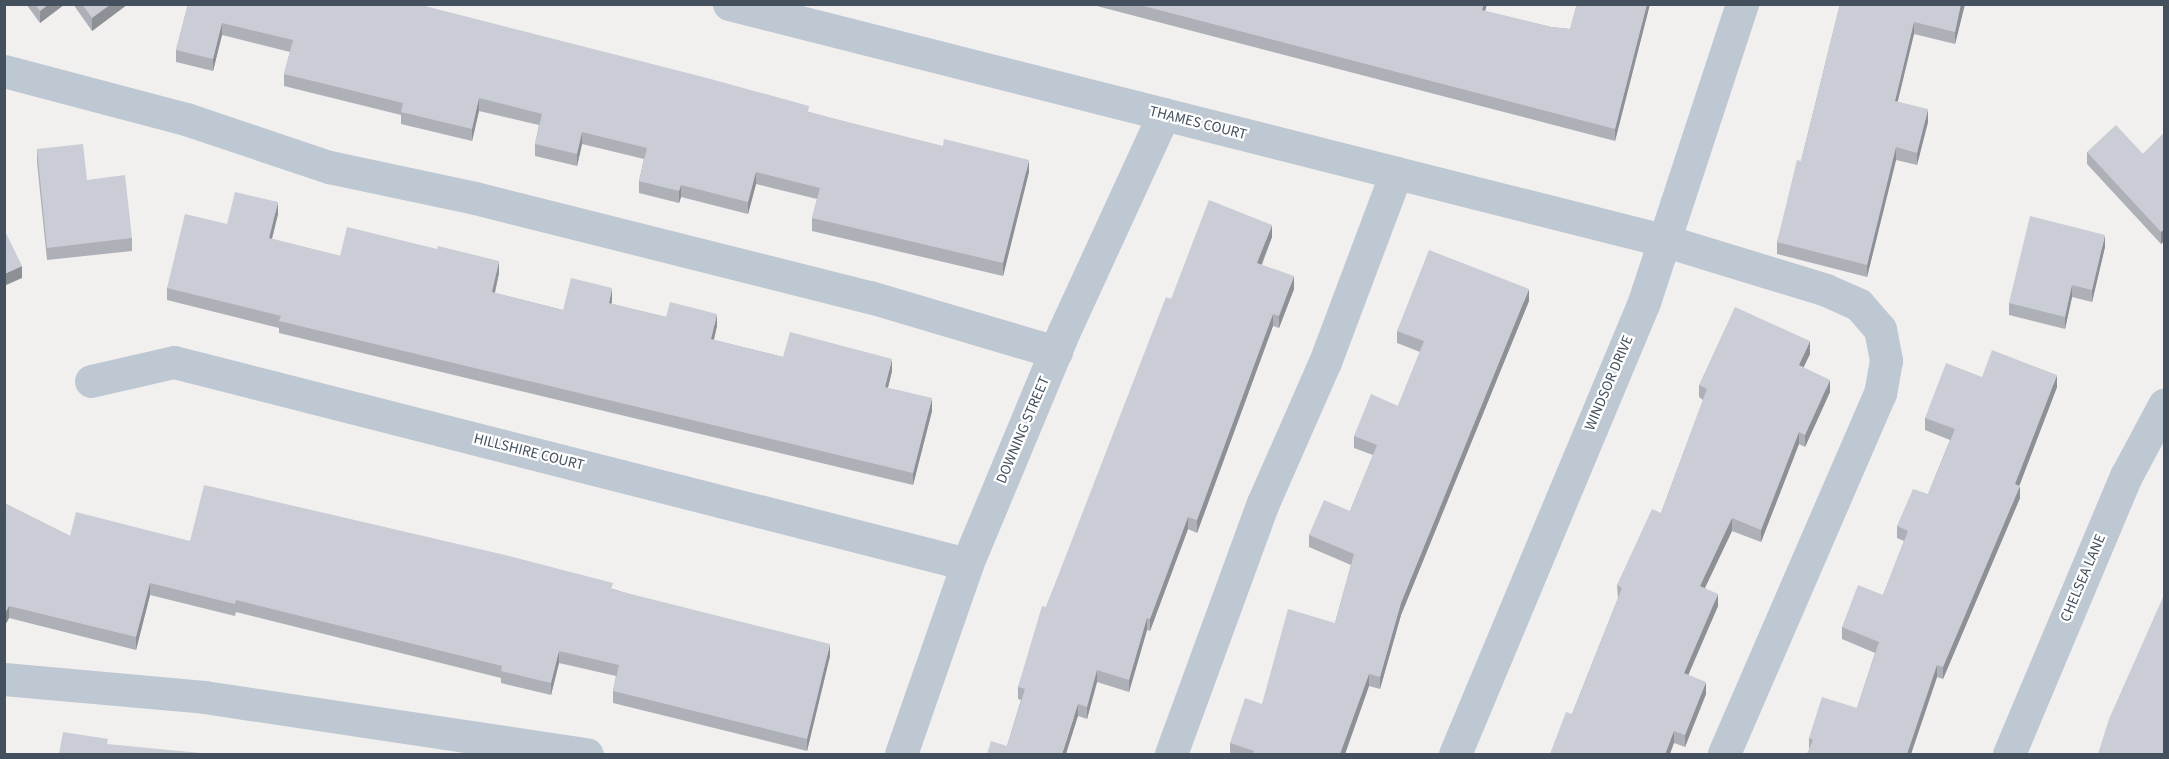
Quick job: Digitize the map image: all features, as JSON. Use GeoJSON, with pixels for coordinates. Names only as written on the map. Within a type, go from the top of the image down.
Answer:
{"type":"FeatureCollection","features":[{"type":"Feature","properties":{"kind":"street","name":"THAMES COURT"},"geometry":{"type":"LineString","coordinates":[[729,4],[1666,241],[1826,290],[1858,305],[1880,329],[1886,360],[1880,393],[1724,754]]}},
{"type":"Feature","properties":{"kind":"street","name":"WINDSOR DRIVE"},"geometry":{"type":"LineString","coordinates":[[1455,754],[1544,547],[1666,241],[1742,4]]}},
{"type":"Feature","properties":{"kind":"street"},"geometry":{"type":"LineString","coordinates":[[4,71],[186,119],[329,167],[475,198],[870,297],[1056,352]]}},
{"type":"Feature","properties":{"kind":"street","name":"DOWNING STREET"},"geometry":{"type":"LineString","coordinates":[[901,754],[967,564],[1056,352],[1164,114]]}},
{"type":"Feature","properties":{"kind":"street"},"geometry":{"type":"LineString","coordinates":[[1171,754],[1263,503],[1325,362],[1396,173]]}},
{"type":"Feature","properties":{"kind":"street","name":"HILLSHIRE COURT"},"geometry":{"type":"LineString","coordinates":[[91,381],[174,362],[967,564]]}},
{"type":"Feature","properties":{"kind":"street","name":"CHELSEA LANE"},"geometry":{"type":"LineString","coordinates":[[2009,754],[2127,476],[2164,405]]}},
{"type":"Feature","properties":{"kind":"street"},"geometry":{"type":"LineString","coordinates":[[4,680],[204,697],[587,754]]}},
{"type":"Feature","properties":{"kind":"building"},"geometry":{"type":"Polygon","coordinates":[[[35,4],[49,4],[40,11],[35,4]]]}},
{"type":"Feature","properties":{"kind":"building"},"geometry":{"type":"Polygon","coordinates":[[[82,4],[111,4],[92,18],[82,4]]]}},
{"type":"Feature","properties":{"kind":"building"},"geometry":{"type":"Polygon","coordinates":[[[188,4],[417,4],[809,106],[808,112],[943,146],[944,139],[1029,160],[1003,263],[812,218],[820,188],[756,172],[748,202],[681,185],[679,191],[639,181],[647,148],[582,132],[577,154],[535,144],[542,114],[479,98],[472,129],[401,112],[403,103],[284,74],[293,40],[222,23],[213,59],[176,50],[188,4]]]}},
{"type":"Feature","properties":{"kind":"building"},"geometry":{"type":"Polygon","coordinates":[[[1136,4],[1484,4],[1482,10],[1551,27],[1570,29],[1577,4],[1647,4],[1615,129],[1136,4]]]}},
{"type":"Feature","properties":{"kind":"building"},"geometry":{"type":"Polygon","coordinates":[[[1840,4],[1961,4],[1955,32],[1914,22],[1895,101],[1928,109],[1917,153],[1896,147],[1867,265],[1777,242],[1797,160],[1801,161],[1840,4]]]}},
{"type":"Feature","properties":{"kind":"building"},"geometry":{"type":"Polygon","coordinates":[[[2116,125],[2143,154],[2164,133],[2164,229],[2161,232],[2087,152],[2116,125]]]}},
{"type":"Feature","properties":{"kind":"building"},"geometry":{"type":"Polygon","coordinates":[[[83,144],[87,180],[125,175],[132,238],[47,248],[37,149],[83,144]]]}},
{"type":"Feature","properties":{"kind":"building"},"geometry":{"type":"Polygon","coordinates":[[[235,192],[278,202],[269,238],[340,256],[347,227],[437,249],[438,246],[499,261],[492,292],[563,310],[571,278],[612,288],[609,303],[666,317],[670,302],[717,314],[711,339],[783,357],[790,332],[892,359],[885,387],[932,398],[913,473],[279,321],[281,316],[167,288],[185,214],[227,224],[235,192]]]}},
{"type":"Feature","properties":{"kind":"building"},"geometry":{"type":"Polygon","coordinates":[[[1209,200],[1272,225],[1257,263],[1294,276],[1279,316],[1273,314],[1197,520],[1188,517],[1150,619],[1147,618],[1129,680],[1097,670],[1087,707],[1078,704],[1062,754],[987,754],[991,741],[1007,746],[1025,689],[1018,687],[1042,606],[1046,607],[1166,297],[1171,299],[1209,200]]]}},
{"type":"Feature","properties":{"kind":"building"},"geometry":{"type":"Polygon","coordinates":[[[2030,216],[2105,235],[2092,290],[2072,285],[2065,317],[2009,303],[2030,216]]]}},
{"type":"Feature","properties":{"kind":"building"},"geometry":{"type":"Polygon","coordinates":[[[4,229],[22,266],[4,274],[4,229]]]}},
{"type":"Feature","properties":{"kind":"building"},"geometry":{"type":"Polygon","coordinates":[[[1429,250],[1529,289],[1401,603],[1380,677],[1369,674],[1340,754],[1253,754],[1254,751],[1230,743],[1245,698],[1262,704],[1288,609],[1335,623],[1354,554],[1309,535],[1324,500],[1350,511],[1377,445],[1354,436],[1371,394],[1398,406],[1424,341],[1397,331],[1429,250]]]}},
{"type":"Feature","properties":{"kind":"building"},"geometry":{"type":"Polygon","coordinates":[[[1735,307],[1810,341],[1799,365],[1830,380],[1805,435],[1799,432],[1761,530],[1732,518],[1700,586],[1718,594],[1684,673],[1706,682],[1685,735],[1674,731],[1665,754],[1550,754],[1566,712],[1572,714],[1622,588],[1617,585],[1652,509],[1661,513],[1707,389],[1699,385],[1735,307]]]}},
{"type":"Feature","properties":{"kind":"building"},"geometry":{"type":"Polygon","coordinates":[[[1992,350],[2057,375],[2015,484],[2020,486],[1943,667],[1937,665],[1907,754],[1807,754],[1813,740],[1809,738],[1822,697],[1857,708],[1879,642],[1842,627],[1858,585],[1883,595],[1908,531],[1897,526],[1913,489],[1928,494],[1955,429],[1925,418],[1946,363],[1982,377],[1992,350]]]}},
{"type":"Feature","properties":{"kind":"building"},"geometry":{"type":"Polygon","coordinates":[[[204,485],[505,555],[613,583],[611,589],[830,644],[807,739],[613,691],[619,665],[559,651],[551,683],[501,671],[502,666],[236,600],[235,604],[150,583],[136,637],[9,606],[4,615],[4,503],[70,536],[76,512],[190,541],[204,485]]]}},
{"type":"Feature","properties":{"kind":"building"},"geometry":{"type":"Polygon","coordinates":[[[2164,595],[2164,754],[2098,754],[2109,719],[2164,595]]]}},
{"type":"Feature","properties":{"kind":"building"},"geometry":{"type":"Polygon","coordinates":[[[63,732],[108,739],[107,744],[211,754],[59,754],[63,732]]]}}]}
